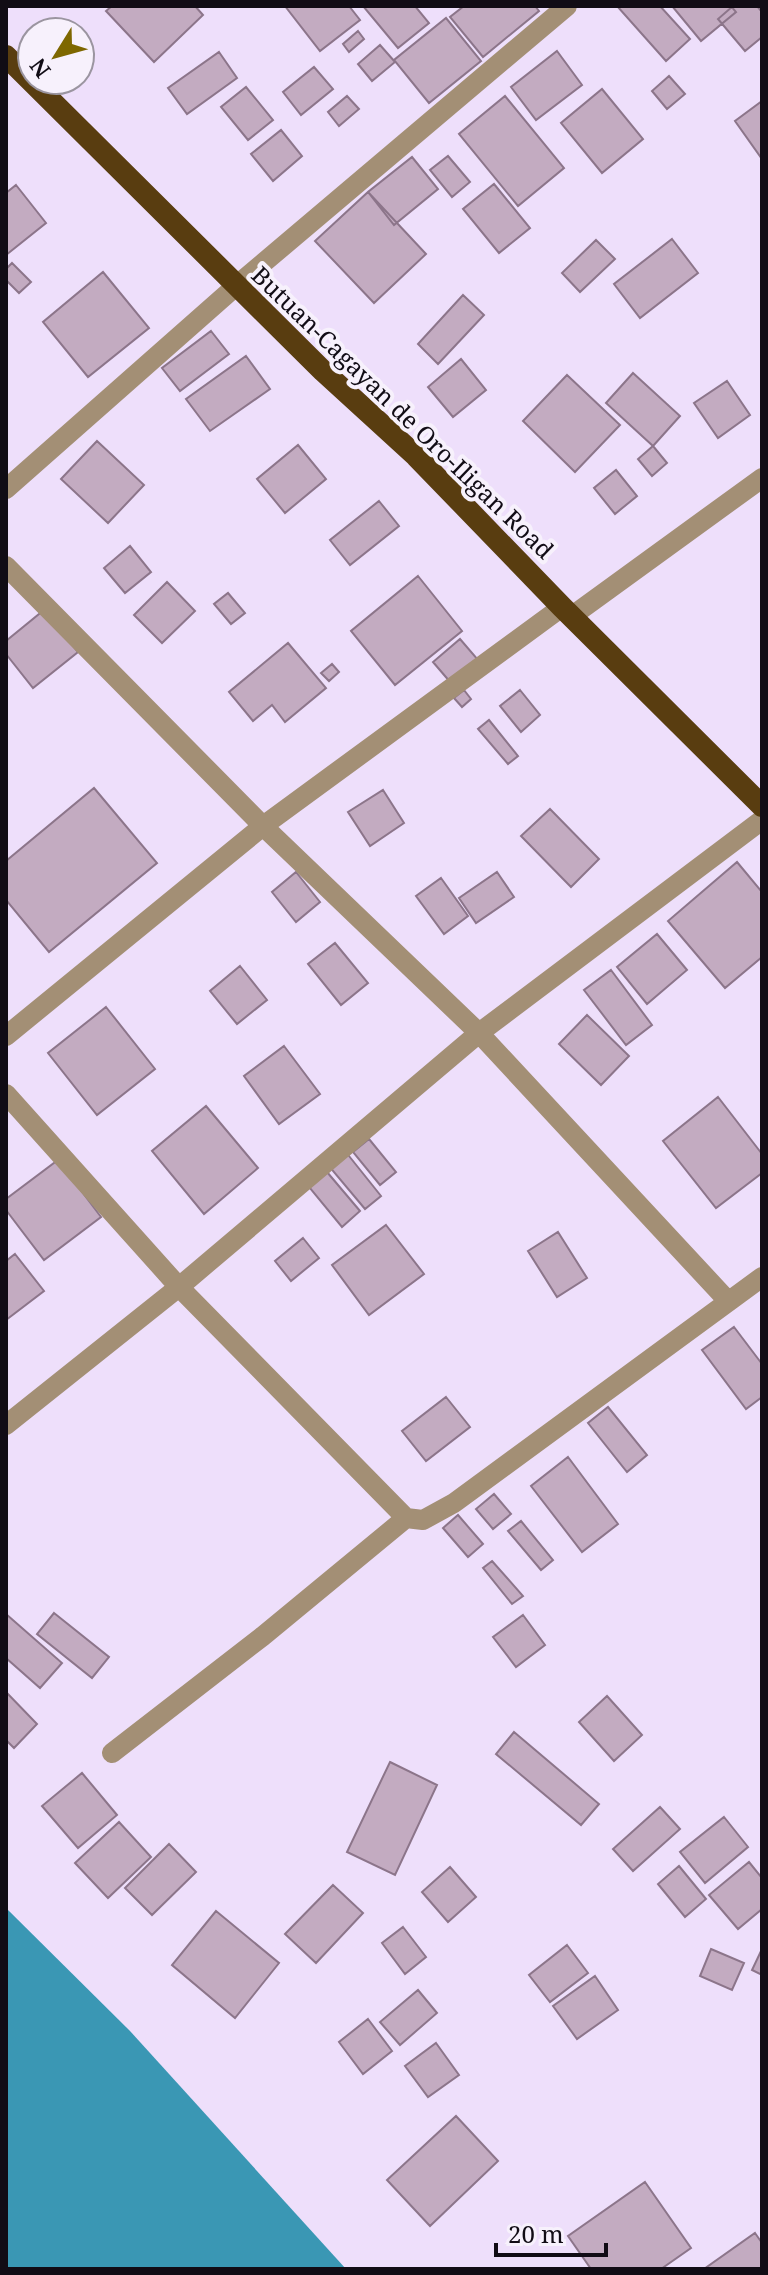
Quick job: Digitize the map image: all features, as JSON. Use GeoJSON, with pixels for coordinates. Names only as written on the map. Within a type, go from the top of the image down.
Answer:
{"type":"FeatureCollection","features":[{"type":"Feature","properties":{"kind":"highway","name":"Butuan-Cagayan de Oro-Iligan Road"},"geometry":{"type":"LineString","coordinates":[[6,56],[323,371],[416,456],[762,806]]}},
{"type":"Feature","properties":{"kind":"street"},"geometry":{"type":"LineString","coordinates":[[6,489],[236,286],[567,6]]}},
{"type":"Feature","properties":{"kind":"street"},"geometry":{"type":"LineString","coordinates":[[6,1036],[263,826],[567,611],[762,478]]}},
{"type":"Feature","properties":{"kind":"street"},"geometry":{"type":"LineString","coordinates":[[6,566],[263,826],[479,1033],[728,1301]]}},
{"type":"Feature","properties":{"kind":"street"},"geometry":{"type":"LineString","coordinates":[[6,1425],[179,1287],[479,1033],[762,820]]}},
{"type":"Feature","properties":{"kind":"street"},"geometry":{"type":"LineString","coordinates":[[6,1094],[179,1287],[406,1518],[423,1520],[454,1503],[762,1277]]}},
{"type":"Feature","properties":{"kind":"street"},"geometry":{"type":"LineString","coordinates":[[112,1753],[263,1636],[406,1518]]}},
{"type":"Feature","properties":{"kind":"water"},"geometry":{"type":"Polygon","coordinates":[[[6,1908],[130,2031],[346,2269],[6,2269],[6,1908]]]}},
{"type":"Feature","properties":{"kind":"building"},"geometry":{"type":"Polygon","coordinates":[[[112,6],[195,6],[203,15],[154,62],[106,11],[112,6]]]}},
{"type":"Feature","properties":{"kind":"building"},"geometry":{"type":"Polygon","coordinates":[[[285,6],[349,6],[360,20],[320,51],[285,6]]]}},
{"type":"Feature","properties":{"kind":"building"},"geometry":{"type":"Polygon","coordinates":[[[363,6],[415,6],[429,23],[398,48],[363,6]]]}},
{"type":"Feature","properties":{"kind":"building"},"geometry":{"type":"Polygon","coordinates":[[[464,6],[535,6],[539,11],[483,57],[450,17],[464,6]]]}},
{"type":"Feature","properties":{"kind":"building"},"geometry":{"type":"Polygon","coordinates":[[[617,6],[660,6],[690,39],[666,61],[617,6]]]}},
{"type":"Feature","properties":{"kind":"building"},"geometry":{"type":"Polygon","coordinates":[[[672,6],[731,6],[736,12],[701,41],[672,6]]]}},
{"type":"Feature","properties":{"kind":"building"},"geometry":{"type":"Polygon","coordinates":[[[733,6],[757,6],[762,12],[762,37],[745,51],[718,19],[733,6]]]}},
{"type":"Feature","properties":{"kind":"building"},"geometry":{"type":"Polygon","coordinates":[[[446,18],[481,61],[429,103],[394,60],[446,18]]]}},
{"type":"Feature","properties":{"kind":"building"},"geometry":{"type":"Polygon","coordinates":[[[358,31],[364,39],[349,52],[343,44],[358,31]]]}},
{"type":"Feature","properties":{"kind":"building"},"geometry":{"type":"Polygon","coordinates":[[[380,45],[395,62],[372,81],[358,64],[380,45]]]}},
{"type":"Feature","properties":{"kind":"building"},"geometry":{"type":"Polygon","coordinates":[[[557,51],[582,85],[536,120],[511,87],[557,51]]]}},
{"type":"Feature","properties":{"kind":"building"},"geometry":{"type":"Polygon","coordinates":[[[219,52],[237,78],[187,114],[168,88],[219,52]]]}},
{"type":"Feature","properties":{"kind":"building"},"geometry":{"type":"Polygon","coordinates":[[[314,67],[333,89],[301,115],[283,92],[314,67]]]}},
{"type":"Feature","properties":{"kind":"building"},"geometry":{"type":"Polygon","coordinates":[[[669,76],[685,94],[667,109],[652,91],[669,76]]]}},
{"type":"Feature","properties":{"kind":"building"},"geometry":{"type":"Polygon","coordinates":[[[246,87],[273,120],[248,140],[221,107],[246,87]]]}},
{"type":"Feature","properties":{"kind":"building"},"geometry":{"type":"Polygon","coordinates":[[[602,89],[643,139],[602,173],[561,123],[602,89]]]}},
{"type":"Feature","properties":{"kind":"building"},"geometry":{"type":"Polygon","coordinates":[[[347,96],[359,109],[339,126],[328,112],[347,96]]]}},
{"type":"Feature","properties":{"kind":"building"},"geometry":{"type":"Polygon","coordinates":[[[505,96],[564,168],[518,206],[459,134],[505,96]]]}},
{"type":"Feature","properties":{"kind":"building"},"geometry":{"type":"Polygon","coordinates":[[[762,101],[762,159],[735,121],[762,101]]]}},
{"type":"Feature","properties":{"kind":"building"},"geometry":{"type":"Polygon","coordinates":[[[281,130],[302,156],[273,181],[251,154],[281,130]]]}},
{"type":"Feature","properties":{"kind":"building"},"geometry":{"type":"Polygon","coordinates":[[[448,156],[470,182],[452,197],[430,170],[448,156]]]}},
{"type":"Feature","properties":{"kind":"building"},"geometry":{"type":"Polygon","coordinates":[[[412,157],[438,189],[394,225],[368,192],[412,157]]]}},
{"type":"Feature","properties":{"kind":"building"},"geometry":{"type":"Polygon","coordinates":[[[494,184],[530,228],[499,253],[463,209],[494,184]]]}},
{"type":"Feature","properties":{"kind":"building"},"geometry":{"type":"Polygon","coordinates":[[[16,185],[46,223],[6,255],[6,193],[16,185]]]}},
{"type":"Feature","properties":{"kind":"building"},"geometry":{"type":"Polygon","coordinates":[[[368,192],[426,254],[374,303],[315,241],[368,192]]]}},
{"type":"Feature","properties":{"kind":"building"},"geometry":{"type":"Polygon","coordinates":[[[672,239],[698,273],[640,318],[614,284],[672,239]]]}},
{"type":"Feature","properties":{"kind":"building"},"geometry":{"type":"Polygon","coordinates":[[[596,240],[615,259],[580,292],[562,273],[596,240]]]}},
{"type":"Feature","properties":{"kind":"building"},"geometry":{"type":"Polygon","coordinates":[[[12,263],[31,282],[19,293],[6,280],[6,269],[12,263]]]}},
{"type":"Feature","properties":{"kind":"building"},"geometry":{"type":"Polygon","coordinates":[[[103,272],[149,328],[88,377],[43,322],[103,272]]]}},
{"type":"Feature","properties":{"kind":"building"},"geometry":{"type":"Polygon","coordinates":[[[463,295],[484,315],[438,364],[418,344],[463,295]]]}},
{"type":"Feature","properties":{"kind":"building"},"geometry":{"type":"Polygon","coordinates":[[[211,331],[229,354],[180,391],[162,368],[211,331]]]}},
{"type":"Feature","properties":{"kind":"building"},"geometry":{"type":"Polygon","coordinates":[[[246,356],[270,389],[210,431],[186,399],[246,356]]]}},
{"type":"Feature","properties":{"kind":"building"},"geometry":{"type":"Polygon","coordinates":[[[461,359],[486,390],[453,417],[428,387],[461,359]]]}},
{"type":"Feature","properties":{"kind":"building"},"geometry":{"type":"Polygon","coordinates":[[[633,373],[680,416],[653,446],[606,403],[633,373]]]}},
{"type":"Feature","properties":{"kind":"building"},"geometry":{"type":"Polygon","coordinates":[[[567,375],[620,425],[575,472],[523,421],[567,375]]]}},
{"type":"Feature","properties":{"kind":"building"},"geometry":{"type":"Polygon","coordinates":[[[727,381],[750,415],[718,438],[694,403],[727,381]]]}},
{"type":"Feature","properties":{"kind":"building"},"geometry":{"type":"Polygon","coordinates":[[[97,441],[144,485],[108,523],[61,479],[97,441]]]}},
{"type":"Feature","properties":{"kind":"building"},"geometry":{"type":"Polygon","coordinates":[[[298,445],[326,479],[285,513],[257,479],[298,445]]]}},
{"type":"Feature","properties":{"kind":"building"},"geometry":{"type":"Polygon","coordinates":[[[653,446],[667,463],[652,476],[638,459],[653,446]]]}},
{"type":"Feature","properties":{"kind":"building"},"geometry":{"type":"Polygon","coordinates":[[[616,470],[637,496],[615,514],[594,488],[616,470]]]}},
{"type":"Feature","properties":{"kind":"building"},"geometry":{"type":"Polygon","coordinates":[[[379,501],[399,526],[350,565],[330,540],[379,501]]]}},
{"type":"Feature","properties":{"kind":"building"},"geometry":{"type":"Polygon","coordinates":[[[130,546],[151,572],[125,593],[104,568],[130,546]]]}},
{"type":"Feature","properties":{"kind":"building"},"geometry":{"type":"Polygon","coordinates":[[[418,576],[462,631],[395,685],[351,631],[418,576]]]}},
{"type":"Feature","properties":{"kind":"building"},"geometry":{"type":"Polygon","coordinates":[[[167,582],[195,611],[162,643],[134,615],[167,582]]]}},
{"type":"Feature","properties":{"kind":"building"},"geometry":{"type":"Polygon","coordinates":[[[228,593],[245,613],[231,624],[214,604],[228,593]]]}},
{"type":"Feature","properties":{"kind":"building"},"geometry":{"type":"Polygon","coordinates":[[[44,610],[78,652],[33,688],[6,654],[6,641],[44,610]]]}},
{"type":"Feature","properties":{"kind":"building"},"geometry":{"type":"Polygon","coordinates":[[[460,639],[479,661],[451,683],[433,662],[460,639]]]}},
{"type":"Feature","properties":{"kind":"building"},"geometry":{"type":"Polygon","coordinates":[[[288,643],[326,688],[285,722],[272,705],[253,721],[229,692],[288,643]]]}},
{"type":"Feature","properties":{"kind":"building"},"geometry":{"type":"Polygon","coordinates":[[[332,664],[339,672],[329,681],[321,673],[332,664]]]}},
{"type":"Feature","properties":{"kind":"building"},"geometry":{"type":"Polygon","coordinates":[[[464,690],[471,699],[462,707],[454,698],[464,690]]]}},
{"type":"Feature","properties":{"kind":"building"},"geometry":{"type":"Polygon","coordinates":[[[520,690],[540,715],[521,732],[500,706],[520,690]]]}},
{"type":"Feature","properties":{"kind":"building"},"geometry":{"type":"Polygon","coordinates":[[[489,720],[518,756],[508,764],[478,729],[489,720]]]}},
{"type":"Feature","properties":{"kind":"building"},"geometry":{"type":"Polygon","coordinates":[[[94,788],[157,863],[49,952],[6,900],[6,861],[94,788]]]}},
{"type":"Feature","properties":{"kind":"building"},"geometry":{"type":"Polygon","coordinates":[[[383,790],[404,823],[370,846],[348,812],[383,790]]]}},
{"type":"Feature","properties":{"kind":"building"},"geometry":{"type":"Polygon","coordinates":[[[550,809],[599,859],[571,887],[521,836],[550,809]]]}},
{"type":"Feature","properties":{"kind":"building"},"geometry":{"type":"Polygon","coordinates":[[[737,862],[762,892],[762,957],[725,988],[668,921],[737,862]]]}},
{"type":"Feature","properties":{"kind":"building"},"geometry":{"type":"Polygon","coordinates":[[[296,872],[320,902],[296,922],[272,892],[296,872]]]}},
{"type":"Feature","properties":{"kind":"building"},"geometry":{"type":"Polygon","coordinates":[[[497,872],[514,897],[476,923],[459,898],[497,872]]]}},
{"type":"Feature","properties":{"kind":"building"},"geometry":{"type":"Polygon","coordinates":[[[441,878],[468,916],[444,934],[416,896],[441,878]]]}},
{"type":"Feature","properties":{"kind":"building"},"geometry":{"type":"Polygon","coordinates":[[[657,934],[687,970],[647,1004],[617,967],[657,934]]]}},
{"type":"Feature","properties":{"kind":"building"},"geometry":{"type":"Polygon","coordinates":[[[335,943],[368,983],[341,1005],[308,964],[335,943]]]}},
{"type":"Feature","properties":{"kind":"building"},"geometry":{"type":"Polygon","coordinates":[[[240,966],[267,1000],[237,1024],[210,991],[240,966]]]}},
{"type":"Feature","properties":{"kind":"building"},"geometry":{"type":"Polygon","coordinates":[[[611,970],[652,1025],[626,1045],[584,990],[611,970]]]}},
{"type":"Feature","properties":{"kind":"building"},"geometry":{"type":"Polygon","coordinates":[[[106,1007],[155,1069],[97,1115],[48,1053],[106,1007]]]}},
{"type":"Feature","properties":{"kind":"building"},"geometry":{"type":"Polygon","coordinates":[[[587,1015],[629,1056],[601,1085],[559,1044],[587,1015]]]}},
{"type":"Feature","properties":{"kind":"building"},"geometry":{"type":"Polygon","coordinates":[[[284,1046],[320,1094],[279,1124],[244,1076],[284,1046]]]}},
{"type":"Feature","properties":{"kind":"building"},"geometry":{"type":"Polygon","coordinates":[[[718,1097],[762,1154],[762,1173],[716,1208],[663,1141],[718,1097]]]}},
{"type":"Feature","properties":{"kind":"building"},"geometry":{"type":"Polygon","coordinates":[[[206,1106],[258,1168],[204,1214],[152,1151],[206,1106]]]}},
{"type":"Feature","properties":{"kind":"building"},"geometry":{"type":"Polygon","coordinates":[[[369,1139],[396,1172],[380,1185],[353,1152],[369,1139]]]}},
{"type":"Feature","properties":{"kind":"building"},"geometry":{"type":"Polygon","coordinates":[[[345,1151],[381,1196],[365,1209],[328,1165],[345,1151]]]}},
{"type":"Feature","properties":{"kind":"building"},"geometry":{"type":"Polygon","coordinates":[[[58,1160],[101,1217],[44,1260],[6,1210],[6,1199],[58,1160]]]}},
{"type":"Feature","properties":{"kind":"building"},"geometry":{"type":"Polygon","coordinates":[[[327,1172],[360,1211],[342,1227],[309,1187],[327,1172]]]}},
{"type":"Feature","properties":{"kind":"building"},"geometry":{"type":"Polygon","coordinates":[[[386,1225],[424,1274],[369,1315],[332,1265],[386,1225]]]}},
{"type":"Feature","properties":{"kind":"building"},"geometry":{"type":"Polygon","coordinates":[[[558,1232],[587,1278],[557,1297],[528,1251],[558,1232]]]}},
{"type":"Feature","properties":{"kind":"building"},"geometry":{"type":"Polygon","coordinates":[[[303,1238],[319,1258],[291,1281],[275,1261],[303,1238]]]}},
{"type":"Feature","properties":{"kind":"building"},"geometry":{"type":"Polygon","coordinates":[[[15,1254],[44,1291],[6,1320],[6,1261],[15,1254]]]}},
{"type":"Feature","properties":{"kind":"building"},"geometry":{"type":"Polygon","coordinates":[[[734,1327],[762,1364],[762,1397],[746,1409],[702,1350],[734,1327]]]}},
{"type":"Feature","properties":{"kind":"building"},"geometry":{"type":"Polygon","coordinates":[[[446,1397],[470,1427],[426,1461],[402,1431],[446,1397]]]}},
{"type":"Feature","properties":{"kind":"building"},"geometry":{"type":"Polygon","coordinates":[[[608,1407],[647,1455],[627,1472],[588,1423],[608,1407]]]}},
{"type":"Feature","properties":{"kind":"building"},"geometry":{"type":"Polygon","coordinates":[[[568,1457],[618,1524],[582,1552],[531,1486],[568,1457]]]}},
{"type":"Feature","properties":{"kind":"building"},"geometry":{"type":"Polygon","coordinates":[[[494,1494],[511,1514],[493,1529],[476,1509],[494,1494]]]}},
{"type":"Feature","properties":{"kind":"building"},"geometry":{"type":"Polygon","coordinates":[[[458,1515],[483,1544],[468,1557],[443,1528],[458,1515]]]}},
{"type":"Feature","properties":{"kind":"building"},"geometry":{"type":"Polygon","coordinates":[[[521,1521],[553,1560],[541,1570],[508,1531],[521,1521]]]}},
{"type":"Feature","properties":{"kind":"building"},"geometry":{"type":"Polygon","coordinates":[[[492,1561],[523,1596],[512,1604],[483,1568],[492,1561]]]}},
{"type":"Feature","properties":{"kind":"building"},"geometry":{"type":"Polygon","coordinates":[[[54,1613],[109,1657],[92,1678],[37,1634],[54,1613]]]}},
{"type":"Feature","properties":{"kind":"building"},"geometry":{"type":"Polygon","coordinates":[[[6,1614],[62,1663],[40,1688],[6,1658],[6,1614]]]}},
{"type":"Feature","properties":{"kind":"building"},"geometry":{"type":"Polygon","coordinates":[[[523,1615],[545,1645],[516,1667],[493,1637],[523,1615]]]}},
{"type":"Feature","properties":{"kind":"building"},"geometry":{"type":"Polygon","coordinates":[[[6,1692],[37,1724],[14,1748],[6,1740],[6,1692]]]}},
{"type":"Feature","properties":{"kind":"building"},"geometry":{"type":"Polygon","coordinates":[[[607,1696],[642,1735],[614,1761],[579,1722],[607,1696]]]}},
{"type":"Feature","properties":{"kind":"building"},"geometry":{"type":"Polygon","coordinates":[[[514,1732],[599,1804],[581,1825],[496,1754],[514,1732]]]}},
{"type":"Feature","properties":{"kind":"building"},"geometry":{"type":"Polygon","coordinates":[[[390,1762],[437,1785],[395,1875],[347,1852],[390,1762]]]}},
{"type":"Feature","properties":{"kind":"building"},"geometry":{"type":"Polygon","coordinates":[[[82,1773],[117,1815],[78,1848],[42,1806],[82,1773]]]}},
{"type":"Feature","properties":{"kind":"building"},"geometry":{"type":"Polygon","coordinates":[[[660,1807],[680,1829],[633,1871],[613,1849],[660,1807]]]}},
{"type":"Feature","properties":{"kind":"building"},"geometry":{"type":"Polygon","coordinates":[[[724,1817],[748,1847],[705,1883],[680,1852],[724,1817]]]}},
{"type":"Feature","properties":{"kind":"building"},"geometry":{"type":"Polygon","coordinates":[[[119,1822],[151,1857],[108,1898],[75,1863],[119,1822]]]}},
{"type":"Feature","properties":{"kind":"building"},"geometry":{"type":"Polygon","coordinates":[[[169,1844],[196,1872],[152,1915],[125,1888],[169,1844]]]}},
{"type":"Feature","properties":{"kind":"building"},"geometry":{"type":"Polygon","coordinates":[[[749,1862],[762,1878],[762,1909],[738,1929],[709,1895],[749,1862]]]}},
{"type":"Feature","properties":{"kind":"building"},"geometry":{"type":"Polygon","coordinates":[[[679,1866],[706,1899],[685,1917],[658,1884],[679,1866]]]}},
{"type":"Feature","properties":{"kind":"building"},"geometry":{"type":"Polygon","coordinates":[[[450,1867],[476,1897],[448,1922],[422,1892],[450,1867]]]}},
{"type":"Feature","properties":{"kind":"building"},"geometry":{"type":"Polygon","coordinates":[[[333,1885],[363,1913],[316,1963],[285,1934],[333,1885]]]}},
{"type":"Feature","properties":{"kind":"building"},"geometry":{"type":"Polygon","coordinates":[[[216,1911],[279,1963],[235,2018],[172,1965],[216,1911]]]}},
{"type":"Feature","properties":{"kind":"building"},"geometry":{"type":"Polygon","coordinates":[[[403,1927],[426,1957],[405,1974],[382,1943],[403,1927]]]}},
{"type":"Feature","properties":{"kind":"building"},"geometry":{"type":"Polygon","coordinates":[[[567,1945],[588,1973],[550,2002],[529,1975],[567,1945]]]}},
{"type":"Feature","properties":{"kind":"building"},"geometry":{"type":"Polygon","coordinates":[[[711,1949],[744,1963],[732,1990],[700,1976],[711,1949]]]}},
{"type":"Feature","properties":{"kind":"building"},"geometry":{"type":"Polygon","coordinates":[[[762,1949],[762,1975],[752,1970],[762,1949]]]}},
{"type":"Feature","properties":{"kind":"building"},"geometry":{"type":"Polygon","coordinates":[[[595,1976],[618,2010],[577,2039],[553,2006],[595,1976]]]}},
{"type":"Feature","properties":{"kind":"building"},"geometry":{"type":"Polygon","coordinates":[[[418,1990],[437,2013],[400,2045],[380,2022],[418,1990]]]}},
{"type":"Feature","properties":{"kind":"building"},"geometry":{"type":"Polygon","coordinates":[[[368,2019],[392,2051],[363,2074],[339,2042],[368,2019]]]}},
{"type":"Feature","properties":{"kind":"building"},"geometry":{"type":"Polygon","coordinates":[[[436,2043],[459,2075],[428,2097],[405,2066],[436,2043]]]}},
{"type":"Feature","properties":{"kind":"building"},"geometry":{"type":"Polygon","coordinates":[[[456,2116],[498,2161],[430,2226],[387,2180],[456,2116]]]}},
{"type":"Feature","properties":{"kind":"building"},"geometry":{"type":"Polygon","coordinates":[[[645,2182],[691,2248],[661,2269],[591,2269],[568,2236],[645,2182]]]}},
{"type":"Feature","properties":{"kind":"building"},"geometry":{"type":"Polygon","coordinates":[[[755,2233],[762,2243],[762,2269],[704,2269],[755,2233]]]}}]}
